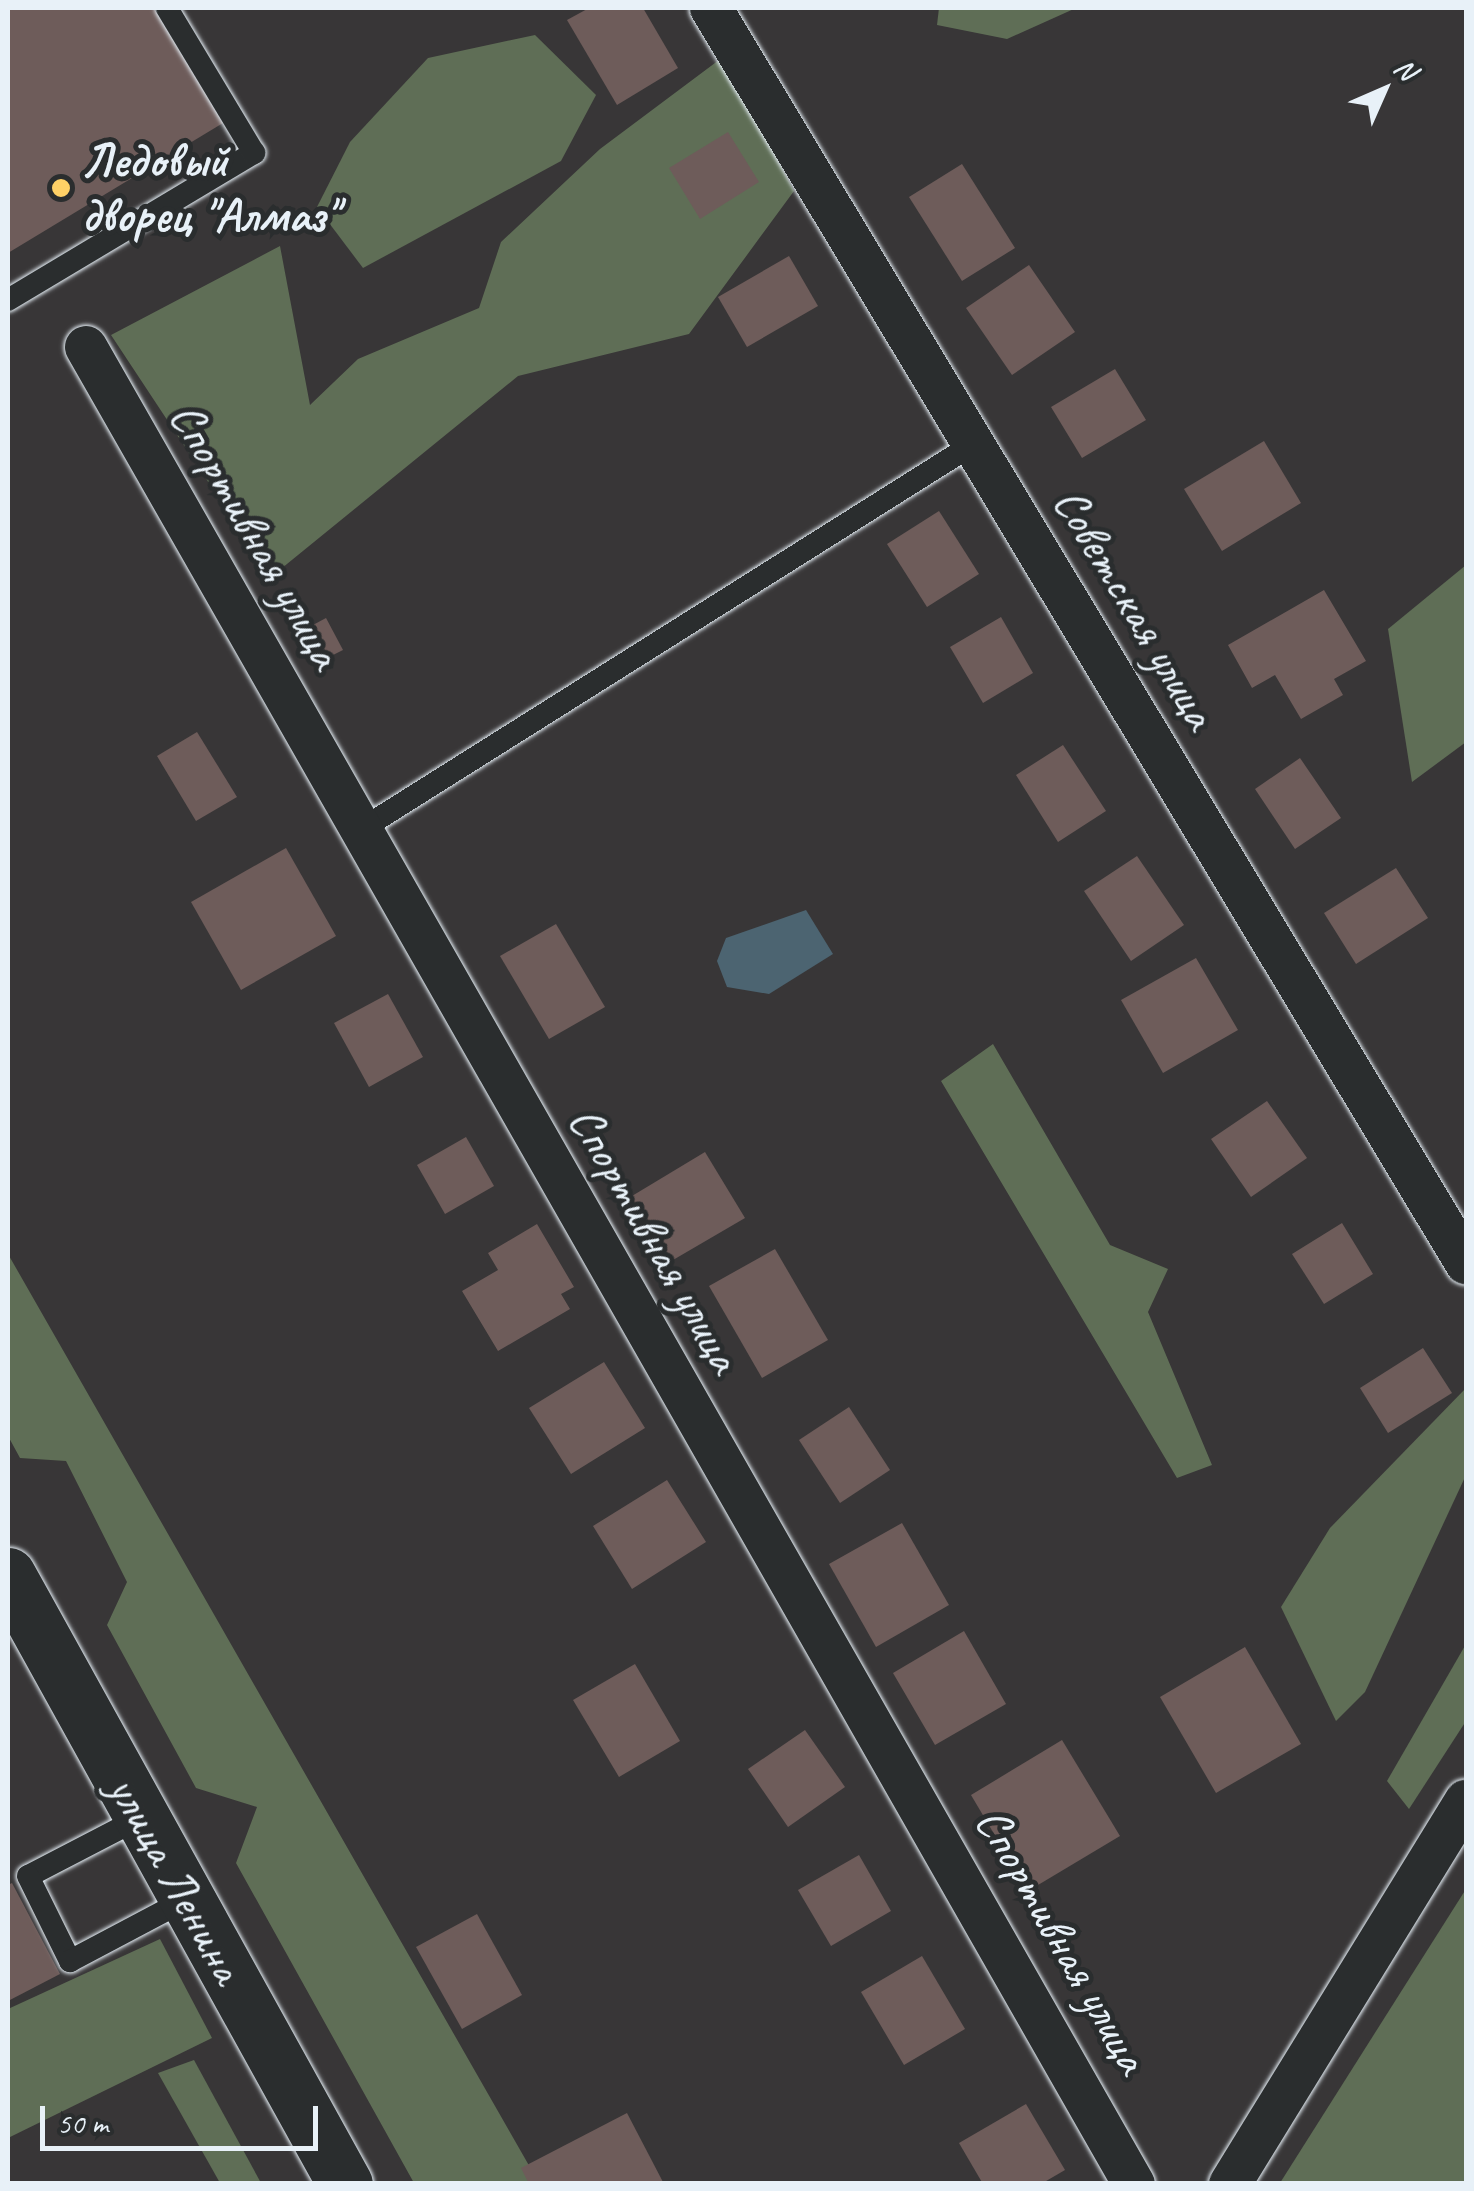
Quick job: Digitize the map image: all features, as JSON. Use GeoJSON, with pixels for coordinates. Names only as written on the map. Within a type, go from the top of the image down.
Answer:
{"type":"FeatureCollection","features":[{"type":"Feature","properties":{"kind":"street","name":"Советская улица"},"geometry":{"type":"LineString","coordinates":[[711,8],[1466,1263]]}},
{"type":"Feature","properties":{"kind":"street","name":"Спортивная улица"},"geometry":{"type":"LineString","coordinates":[[86,347],[365,826],[1134,2184]]}},
{"type":"Feature","properties":{"kind":"street","name":"улица Ленина"},"geometry":{"type":"LineString","coordinates":[[8,1575],[345,2184]]}},
{"type":"Feature","properties":{"kind":"street"},"geometry":{"type":"LineString","coordinates":[[1230,2184],[1466,1801]]}},
{"type":"Feature","properties":{"kind":"lane"},"geometry":{"type":"LineString","coordinates":[[8,300],[254,152],[167,8]]}},
{"type":"Feature","properties":{"kind":"lane"},"geometry":{"type":"LineString","coordinates":[[365,826],[976,443]]}},
{"type":"Feature","properties":{"kind":"lane"},"geometry":{"type":"LineString","coordinates":[[142,1817],[28,1876],[70,1961],[188,1900]]}},
{"type":"Feature","properties":{"kind":"green space"},"geometry":{"type":"Polygon","coordinates":[[[939,8],[1076,8],[1007,39],[937,25],[939,8]]]}},
{"type":"Feature","properties":{"kind":"green space"},"geometry":{"type":"Polygon","coordinates":[[[535,35],[596,95],[561,161],[363,268],[317,207],[350,142],[428,58],[535,35]]]}},
{"type":"Feature","properties":{"kind":"green space"},"geometry":{"type":"Polygon","coordinates":[[[723,57],[794,191],[689,334],[518,376],[271,577],[111,335],[280,246],[310,405],[358,359],[479,308],[501,242],[600,149],[723,57]]]}},
{"type":"Feature","properties":{"kind":"green space"},"geometry":{"type":"Polygon","coordinates":[[[1466,565],[1466,742],[1412,782],[1388,629],[1466,565]]]}},
{"type":"Feature","properties":{"kind":"green space"},"geometry":{"type":"Polygon","coordinates":[[[993,1044],[1110,1245],[1168,1269],[1148,1312],[1212,1465],[1177,1478],[941,1081],[993,1044]]]}},
{"type":"Feature","properties":{"kind":"green space"},"geometry":{"type":"Polygon","coordinates":[[[8,1254],[539,2183],[414,2183],[236,1863],[257,1807],[196,1788],[107,1625],[127,1582],[66,1461],[20,1458],[8,1436],[8,1254]]]}},
{"type":"Feature","properties":{"kind":"green space"},"geometry":{"type":"Polygon","coordinates":[[[1466,1388],[1466,1475],[1365,1692],[1336,1721],[1281,1607],[1330,1528],[1466,1388]]]}},
{"type":"Feature","properties":{"kind":"green space"},"geometry":{"type":"Polygon","coordinates":[[[1466,1644],[1466,1721],[1409,1809],[1387,1781],[1466,1644]]]}},
{"type":"Feature","properties":{"kind":"green space"},"geometry":{"type":"Polygon","coordinates":[[[1466,1889],[1466,2183],[1280,2183],[1466,1889]]]}},
{"type":"Feature","properties":{"kind":"green space"},"geometry":{"type":"Polygon","coordinates":[[[160,1939],[212,2038],[8,2138],[8,2009],[160,1939]]]}},
{"type":"Feature","properties":{"kind":"green space"},"geometry":{"type":"Polygon","coordinates":[[[194,2060],[261,2183],[220,2183],[158,2073],[194,2060]]]}},
{"type":"Feature","properties":{"kind":"water"},"geometry":{"type":"Polygon","coordinates":[[[806,910],[833,954],[769,994],[727,987],[717,961],[726,938],[806,910]]]}},
{"type":"Feature","properties":{"kind":"building","name":"Ледовый дворец \"Алмаз\""},"geometry":{"type":"Polygon","coordinates":[[[8,8],[154,8],[223,123],[8,253],[8,8]]]}},
{"type":"Feature","properties":{"kind":"building"},"geometry":{"type":"Polygon","coordinates":[[[589,8],[643,8],[678,68],[617,105],[567,20],[589,8]]]}},
{"type":"Feature","properties":{"kind":"building"},"geometry":{"type":"Polygon","coordinates":[[[728,132],[759,182],[700,219],[669,168],[728,132]]]}},
{"type":"Feature","properties":{"kind":"building"},"geometry":{"type":"Polygon","coordinates":[[[962,164],[1015,248],[962,281],[909,197],[962,164]]]}},
{"type":"Feature","properties":{"kind":"building"},"geometry":{"type":"Polygon","coordinates":[[[789,256],[818,306],[747,347],[718,297],[789,256]]]}},
{"type":"Feature","properties":{"kind":"building"},"geometry":{"type":"Polygon","coordinates":[[[1029,265],[1075,332],[1012,375],[966,308],[1029,265]]]}},
{"type":"Feature","properties":{"kind":"building"},"geometry":{"type":"Polygon","coordinates":[[[1115,369],[1146,420],[1082,458],[1051,407],[1115,369]]]}},
{"type":"Feature","properties":{"kind":"building"},"geometry":{"type":"Polygon","coordinates":[[[1264,441],[1301,503],[1222,551],[1184,489],[1264,441]]]}},
{"type":"Feature","properties":{"kind":"building"},"geometry":{"type":"Polygon","coordinates":[[[939,511],[979,574],[927,607],[887,544],[939,511]]]}},
{"type":"Feature","properties":{"kind":"building"},"geometry":{"type":"Polygon","coordinates":[[[1324,590],[1366,661],[1334,679],[1343,695],[1301,719],[1275,675],[1252,688],[1228,645],[1324,590]]]}},
{"type":"Feature","properties":{"kind":"building"},"geometry":{"type":"Polygon","coordinates":[[[1001,617],[1033,673],[983,703],[950,647],[1001,617]]]}},
{"type":"Feature","properties":{"kind":"building"},"geometry":{"type":"Polygon","coordinates":[[[326,618],[343,650],[315,664],[298,633],[326,618]]]}},
{"type":"Feature","properties":{"kind":"building"},"geometry":{"type":"Polygon","coordinates":[[[197,732],[237,797],[196,821],[157,756],[197,732]]]}},
{"type":"Feature","properties":{"kind":"building"},"geometry":{"type":"Polygon","coordinates":[[[1063,745],[1106,811],[1058,842],[1016,775],[1063,745]]]}},
{"type":"Feature","properties":{"kind":"building"},"geometry":{"type":"Polygon","coordinates":[[[1300,758],[1341,818],[1295,849],[1255,789],[1300,758]]]}},
{"type":"Feature","properties":{"kind":"building"},"geometry":{"type":"Polygon","coordinates":[[[286,848],[336,936],[241,990],[191,902],[286,848]]]}},
{"type":"Feature","properties":{"kind":"building"},"geometry":{"type":"Polygon","coordinates":[[[1137,856],[1184,925],[1131,961],[1084,891],[1137,856]]]}},
{"type":"Feature","properties":{"kind":"building"},"geometry":{"type":"Polygon","coordinates":[[[1396,868],[1428,918],[1356,964],[1324,913],[1396,868]]]}},
{"type":"Feature","properties":{"kind":"building"},"geometry":{"type":"Polygon","coordinates":[[[556,924],[605,1007],[549,1039],[500,956],[556,924]]]}},
{"type":"Feature","properties":{"kind":"building"},"geometry":{"type":"Polygon","coordinates":[[[1196,958],[1238,1030],[1163,1073],[1121,1000],[1196,958]]]}},
{"type":"Feature","properties":{"kind":"building"},"geometry":{"type":"Polygon","coordinates":[[[388,994],[423,1057],[369,1087],[334,1023],[388,994]]]}},
{"type":"Feature","properties":{"kind":"building"},"geometry":{"type":"Polygon","coordinates":[[[1267,1101],[1307,1158],[1251,1197],[1211,1139],[1267,1101]]]}},
{"type":"Feature","properties":{"kind":"building"},"geometry":{"type":"Polygon","coordinates":[[[466,1137],[494,1186],[445,1214],[417,1165],[466,1137]]]}},
{"type":"Feature","properties":{"kind":"building"},"geometry":{"type":"Polygon","coordinates":[[[705,1152],[745,1218],[661,1267],[622,1202],[705,1152]]]}},
{"type":"Feature","properties":{"kind":"building"},"geometry":{"type":"Polygon","coordinates":[[[1342,1223],[1373,1274],[1324,1304],[1292,1254],[1342,1223]]]}},
{"type":"Feature","properties":{"kind":"building"},"geometry":{"type":"Polygon","coordinates":[[[537,1224],[574,1287],[561,1294],[570,1309],[498,1351],[462,1291],[498,1270],[488,1253],[537,1224]]]}},
{"type":"Feature","properties":{"kind":"building"},"geometry":{"type":"Polygon","coordinates":[[[775,1249],[828,1340],[762,1378],[709,1286],[775,1249]]]}},
{"type":"Feature","properties":{"kind":"building"},"geometry":{"type":"Polygon","coordinates":[[[1423,1348],[1452,1393],[1388,1433],[1360,1388],[1423,1348]]]}},
{"type":"Feature","properties":{"kind":"building"},"geometry":{"type":"Polygon","coordinates":[[[604,1362],[645,1428],[571,1474],[529,1408],[604,1362]]]}},
{"type":"Feature","properties":{"kind":"building"},"geometry":{"type":"Polygon","coordinates":[[[849,1407],[890,1470],[840,1503],[799,1440],[849,1407]]]}},
{"type":"Feature","properties":{"kind":"building"},"geometry":{"type":"Polygon","coordinates":[[[667,1480],[706,1542],[632,1589],[593,1526],[667,1480]]]}},
{"type":"Feature","properties":{"kind":"building"},"geometry":{"type":"Polygon","coordinates":[[[902,1523],[949,1605],[876,1647],[829,1564],[902,1523]]]}},
{"type":"Feature","properties":{"kind":"building"},"geometry":{"type":"Polygon","coordinates":[[[964,1631],[1006,1704],[935,1745],[893,1673],[964,1631]]]}},
{"type":"Feature","properties":{"kind":"building"},"geometry":{"type":"Polygon","coordinates":[[[1245,1647],[1301,1744],[1216,1793],[1160,1697],[1245,1647]]]}},
{"type":"Feature","properties":{"kind":"building"},"geometry":{"type":"Polygon","coordinates":[[[635,1664],[680,1741],[619,1777],[573,1700],[635,1664]]]}},
{"type":"Feature","properties":{"kind":"building"},"geometry":{"type":"Polygon","coordinates":[[[805,1730],[845,1787],[788,1827],[748,1769],[805,1730]]]}},
{"type":"Feature","properties":{"kind":"building"},"geometry":{"type":"Polygon","coordinates":[[[1062,1740],[1120,1836],[1028,1891],[971,1795],[1062,1740]]]}},
{"type":"Feature","properties":{"kind":"building"},"geometry":{"type":"Polygon","coordinates":[[[859,1855],[891,1911],[831,1946],[798,1890],[859,1855]]]}},
{"type":"Feature","properties":{"kind":"building"},"geometry":{"type":"Polygon","coordinates":[[[12,1883],[60,1974],[8,2001],[8,1885],[12,1883]]]}},
{"type":"Feature","properties":{"kind":"building"},"geometry":{"type":"Polygon","coordinates":[[[477,1914],[522,1995],[462,2029],[416,1947],[477,1914]]]}},
{"type":"Feature","properties":{"kind":"building"},"geometry":{"type":"Polygon","coordinates":[[[922,1956],[965,2029],[904,2065],[861,1992],[922,1956]]]}},
{"type":"Feature","properties":{"kind":"building"},"geometry":{"type":"Polygon","coordinates":[[[1026,2104],[1065,2170],[1041,2184],[983,2184],[959,2143],[1026,2104]]]}},
{"type":"Feature","properties":{"kind":"building"},"geometry":{"type":"Polygon","coordinates":[[[627,2113],[664,2184],[529,2184],[521,2168],[627,2113]]]}},
{"type":"Feature","properties":{"kind":"place","name":"Ледовый дворец \"Алмаз\""},"geometry":{"type":"Point","coordinates":[61,188]}}]}
